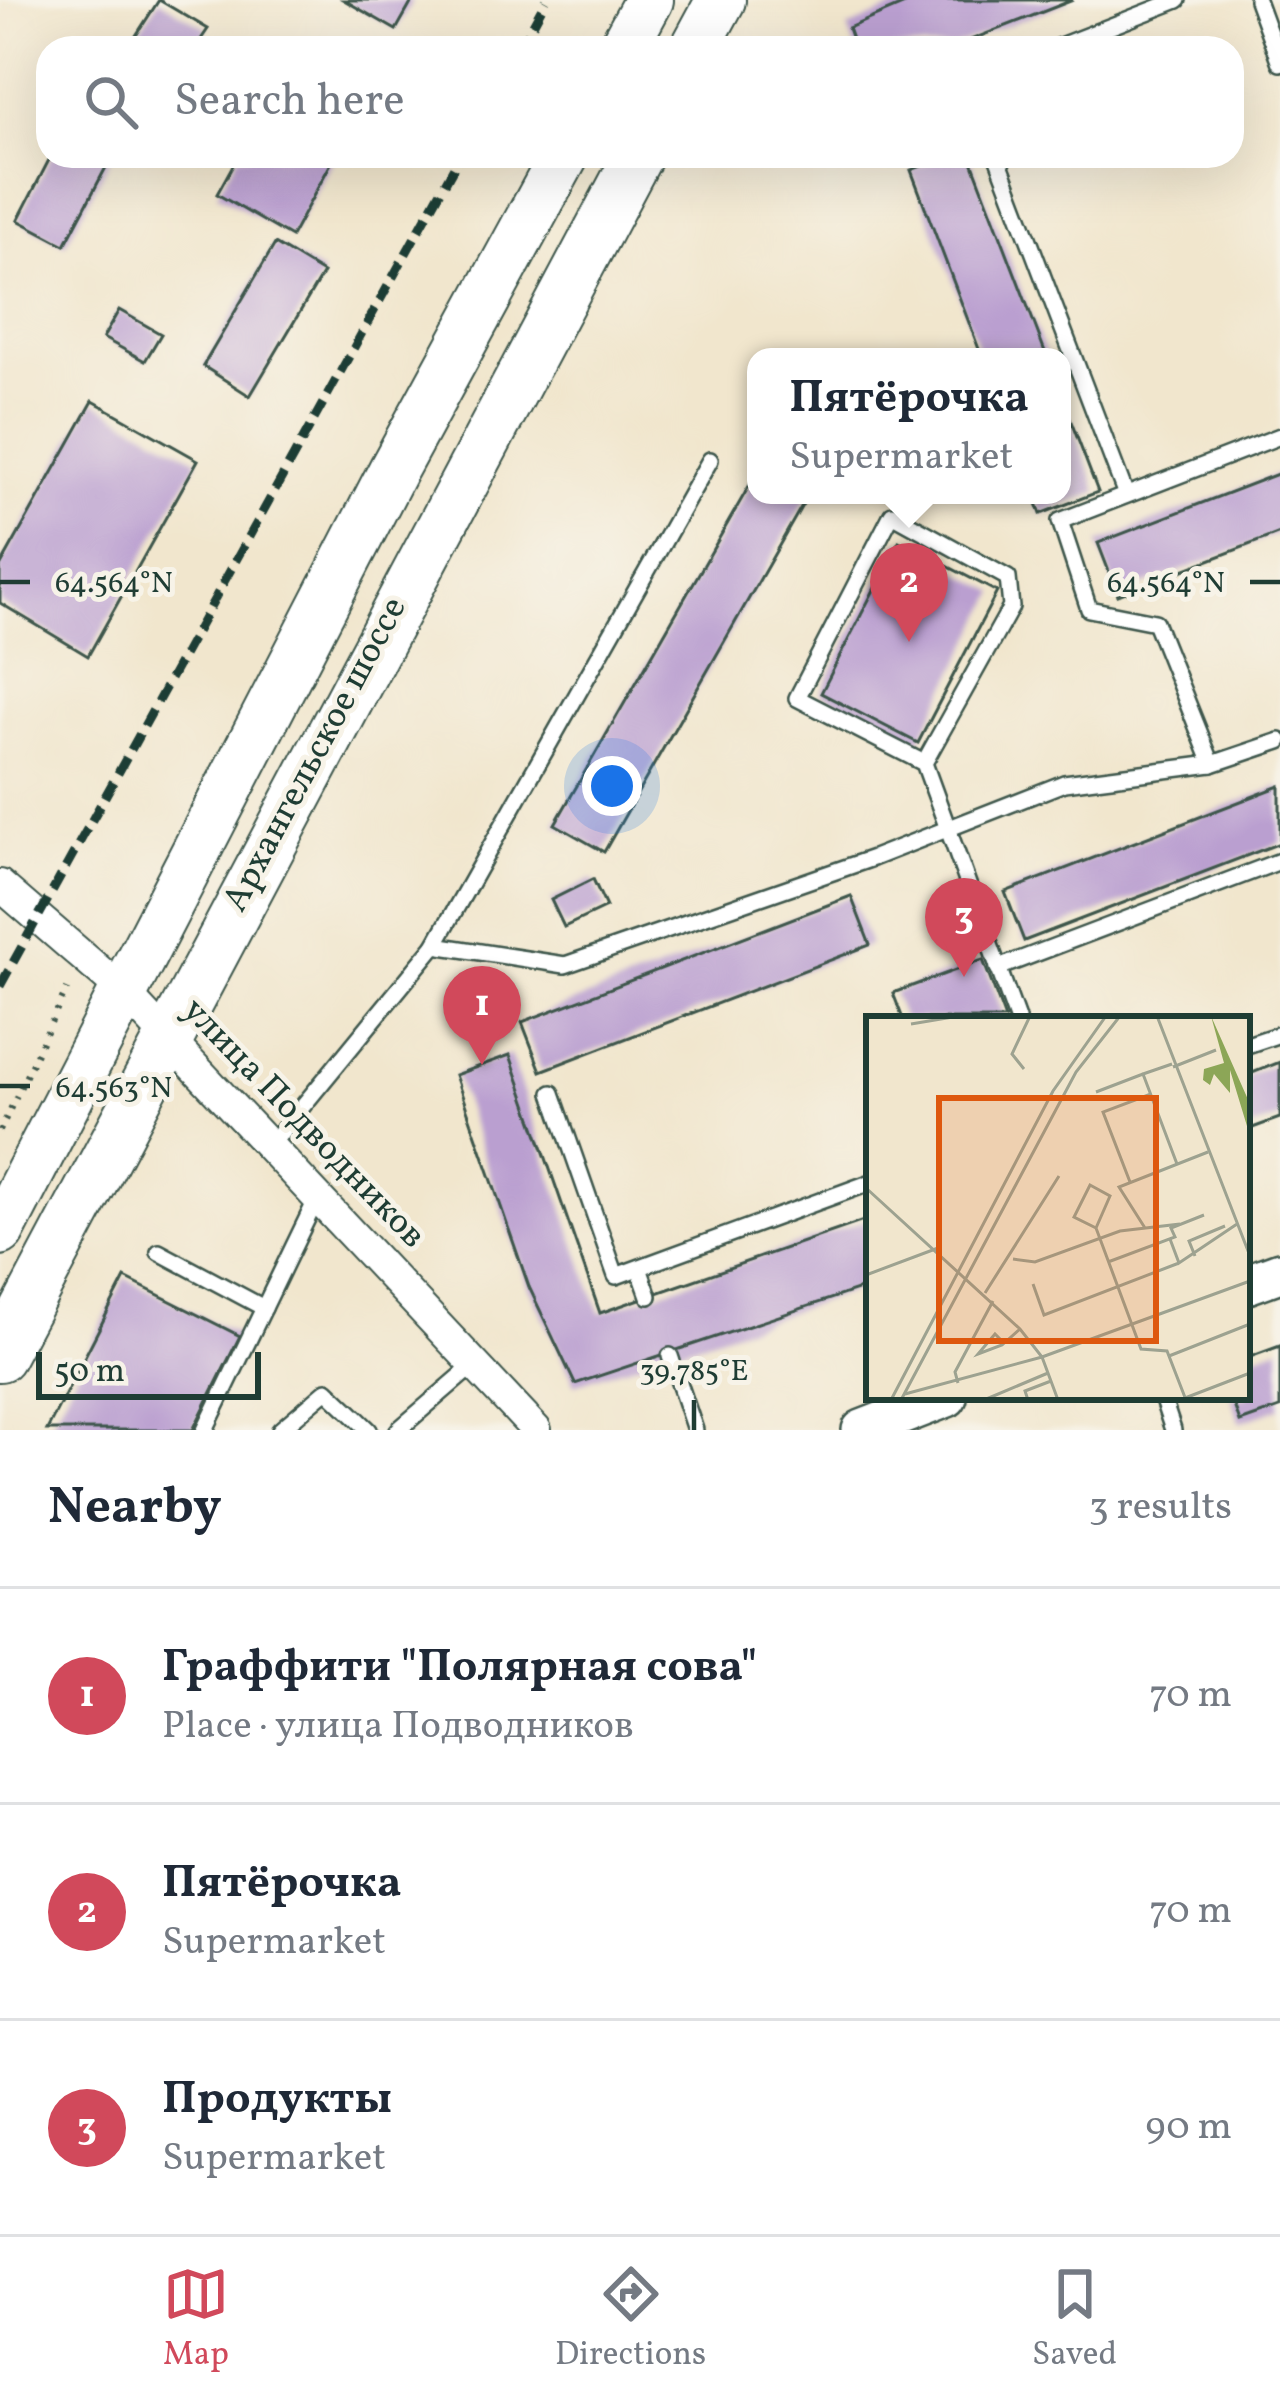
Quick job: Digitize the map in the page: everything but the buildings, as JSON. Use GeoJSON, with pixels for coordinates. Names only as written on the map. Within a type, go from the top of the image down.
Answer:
{"type":"FeatureCollection","features":[{"type":"Feature","properties":{"kind":"main road"},"geometry":{"type":"LineString","coordinates":[[630,36],[650,0]]}},
{"type":"Feature","properties":{"kind":"main road"},"geometry":{"type":"LineString","coordinates":[[702,36],[721,0]]}},
{"type":"Feature","properties":{"kind":"main road","name":"Архангельское шоссе"},"geometry":{"type":"LineString","coordinates":[[0,1231],[393,470],[557,168]]}},
{"type":"Feature","properties":{"kind":"main road","name":"Архангельское шоссе"},"geometry":{"type":"LineString","coordinates":[[0,1357],[632,168]]}},
{"type":"Feature","properties":{"kind":"street","name":"улица Подводников"},"geometry":{"type":"LineString","coordinates":[[0,885],[124,992],[536,1430]]}},
{"type":"Feature","properties":{"kind":"street"},"geometry":{"type":"LineString","coordinates":[[1250,1283],[1280,1272]]}},
{"type":"Feature","properties":{"kind":"street"},"geometry":{"type":"LineString","coordinates":[[862,1430],[939,1400]]}},
{"type":"Feature","properties":{"kind":"lane"},"geometry":{"type":"LineString","coordinates":[[1086,36],[1178,0]]}},
{"type":"Feature","properties":{"kind":"lane"},"geometry":{"type":"LineString","coordinates":[[1257,0],[1280,63]]}},
{"type":"Feature","properties":{"kind":"lane"},"geometry":{"type":"LineString","coordinates":[[1002,168],[1070,348]]}},
{"type":"Feature","properties":{"kind":"lane"},"geometry":{"type":"LineString","coordinates":[[1071,350],[1126,495]]}},
{"type":"Feature","properties":{"kind":"lane"},"geometry":{"type":"LineString","coordinates":[[1212,764],[1155,622],[1089,609],[1060,521],[1280,436]]}},
{"type":"Feature","properties":{"kind":"lane"},"geometry":{"type":"LineString","coordinates":[[270,1146],[435,945],[710,460]]}},
{"type":"Feature","properties":{"kind":"lane"},"geometry":{"type":"LineString","coordinates":[[924,763],[1011,607],[1008,578],[892,514],[797,698],[924,763],[1016,1016]]}},
{"type":"Feature","properties":{"kind":"lane"},"geometry":{"type":"LineString","coordinates":[[435,945],[565,965],[1064,783],[1212,764],[1280,741]]}},
{"type":"Feature","properties":{"kind":"lane"},"geometry":{"type":"LineString","coordinates":[[998,968],[1280,861]]}},
{"type":"Feature","properties":{"kind":"lane"},"geometry":{"type":"LineString","coordinates":[[1250,1045],[1280,1034]]}},
{"type":"Feature","properties":{"kind":"lane"},"geometry":{"type":"LineString","coordinates":[[552,1093],[616,1276],[866,1184]]}},
{"type":"Feature","properties":{"kind":"lane"},"geometry":{"type":"LineString","coordinates":[[205,1430],[317,1196]]}},
{"type":"Feature","properties":{"kind":"lane"},"geometry":{"type":"LineString","coordinates":[[159,1252],[264,1308]]}},
{"type":"Feature","properties":{"kind":"lane"},"geometry":{"type":"LineString","coordinates":[[639,1268],[649,1296]]}},
{"type":"Feature","properties":{"kind":"lane"},"geometry":{"type":"LineString","coordinates":[[670,1356],[695,1430]]}},
{"type":"Feature","properties":{"kind":"lane"},"geometry":{"type":"LineString","coordinates":[[398,1430],[476,1363]]}},
{"type":"Feature","properties":{"kind":"lane"},"geometry":{"type":"LineString","coordinates":[[280,1430],[327,1390],[370,1430]]}},
{"type":"Feature","properties":{"kind":"lane"},"geometry":{"type":"LineString","coordinates":[[1163,1400],[1173,1430]]}},
{"type":"Feature","properties":{"kind":"path"},"geometry":{"type":"LineString","coordinates":[[0,1132],[67,989]]}},
{"type":"Feature","properties":{"kind":"railway"},"geometry":{"type":"LineString","coordinates":[[526,36],[546,0]]}},
{"type":"Feature","properties":{"kind":"railway"},"geometry":{"type":"LineString","coordinates":[[0,986],[453,168]]}},
{"type":"Feature","properties":{"kind":"place","name":"Пятёрочка"},"geometry":{"type":"Point","coordinates":[909,642]}},
{"type":"Feature","properties":{"kind":"place","name":"Продукты"},"geometry":{"type":"Point","coordinates":[964,977]}},
{"type":"Feature","properties":{"kind":"place","name":"Граффити \"Полярная сова\""},"geometry":{"type":"Point","coordinates":[482,1065]}}]}
